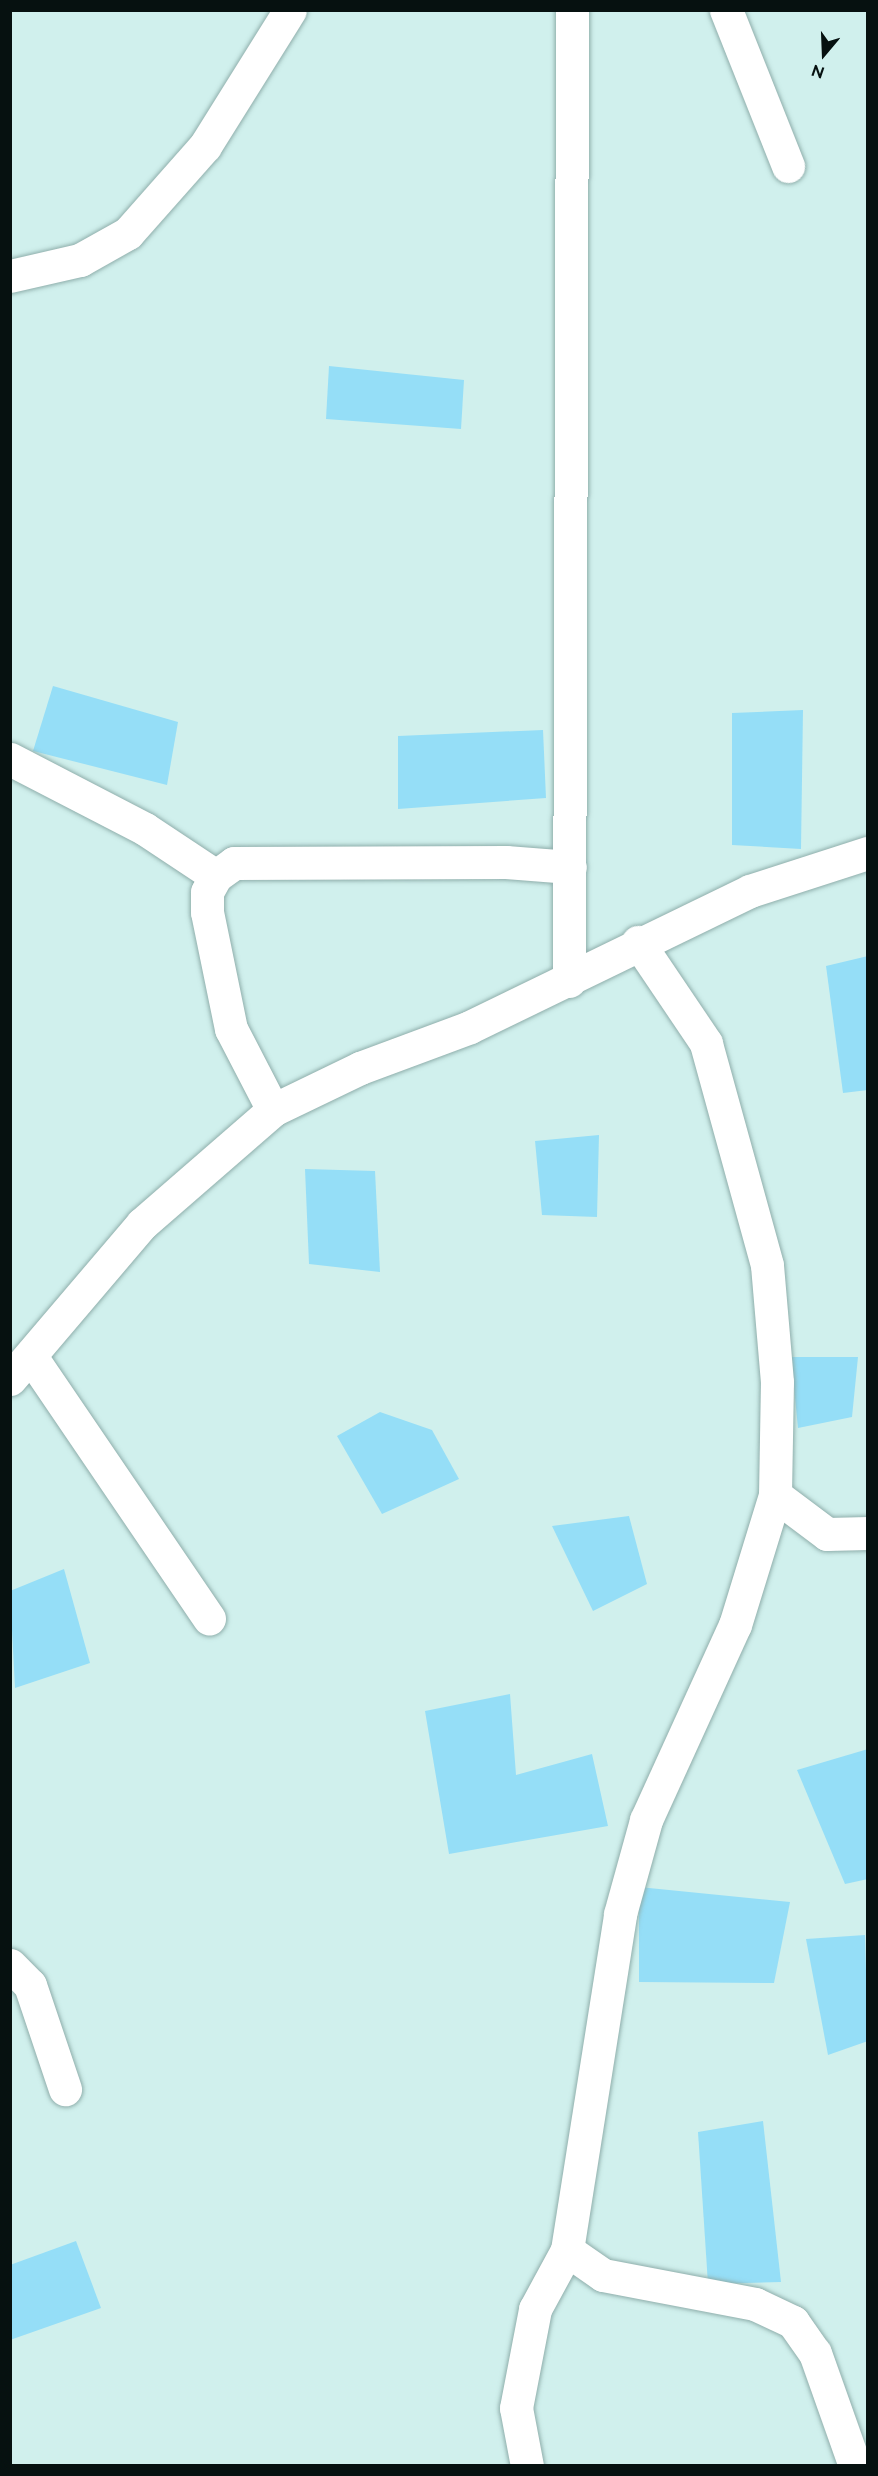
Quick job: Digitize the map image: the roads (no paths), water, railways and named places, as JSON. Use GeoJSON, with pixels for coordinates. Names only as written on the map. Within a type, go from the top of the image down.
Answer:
{"type":"FeatureCollection","features":[{"type":"Feature","properties":{"kind":"street"},"geometry":{"type":"LineString","coordinates":[[10,276],[80,260],[128,233],[205,146],[290,10]]}},
{"type":"Feature","properties":{"kind":"street"},"geometry":{"type":"LineString","coordinates":[[569,981],[572,10]]}},
{"type":"Feature","properties":{"kind":"street"},"geometry":{"type":"LineString","coordinates":[[726,10],[788,166]]}},
{"type":"Feature","properties":{"kind":"street"},"geometry":{"type":"LineString","coordinates":[[10,759],[145,829],[216,876]]}},
{"type":"Feature","properties":{"kind":"street"},"geometry":{"type":"LineString","coordinates":[[209,1618],[21,1368],[142,1224],[273,1110],[569,981],[638,942],[750,891],[867,853]]}},
{"type":"Feature","properties":{"kind":"street"},"geometry":{"type":"LineString","coordinates":[[273,1110],[231,1029],[207,912],[207,892],[216,876],[234,863],[506,862],[570,867]]}},
{"type":"Feature","properties":{"kind":"street"},"geometry":{"type":"LineString","coordinates":[[527,2466],[516,2408],[535,2309],[567,2250],[620,1914],[646,1820],[735,1625],[775,1495],[777,1382],[767,1265],[706,1043],[638,942]]}},
{"type":"Feature","properties":{"kind":"street"},"geometry":{"type":"LineString","coordinates":[[775,1495],[827,1534],[867,1533]]}},
{"type":"Feature","properties":{"kind":"street"},"geometry":{"type":"LineString","coordinates":[[10,1965],[30,1984],[65,2089]]}},
{"type":"Feature","properties":{"kind":"street"},"geometry":{"type":"LineString","coordinates":[[567,2250],[603,2275],[755,2304],[793,2322],[815,2353],[855,2466]]}}]}
